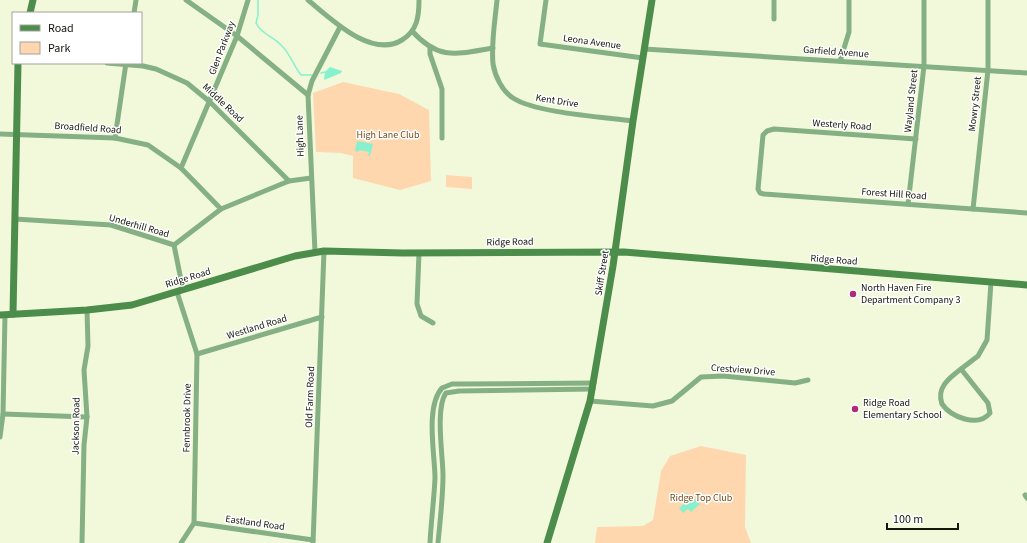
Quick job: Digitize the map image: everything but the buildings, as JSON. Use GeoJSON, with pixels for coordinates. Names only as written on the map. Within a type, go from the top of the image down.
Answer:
{"type":"FeatureCollection","features":[{"type":"Feature","properties":{"kind":"main road"},"geometry":{"type":"LineString","coordinates":[[30,12],[33,0]]}},
{"type":"Feature","properties":{"kind":"main road","name":"Skiff Street"},"geometry":{"type":"LineString","coordinates":[[546,543],[582,432],[593,386],[615,252],[633,121],[652,0]]}},
{"type":"Feature","properties":{"kind":"main road"},"geometry":{"type":"LineString","coordinates":[[13,314],[18,134],[18,64]]}},
{"type":"Feature","properties":{"kind":"main road","name":"Ridge Road"},"geometry":{"type":"LineString","coordinates":[[2,315],[127,306],[283,259],[324,251],[419,253],[615,252],[1027,285]]}},
{"type":"Feature","properties":{"kind":"street"},"geometry":{"type":"LineString","coordinates":[[134,12],[136,0]]}},
{"type":"Feature","properties":{"kind":"street"},"geometry":{"type":"LineString","coordinates":[[186,0],[237,36],[308,95]]}},
{"type":"Feature","properties":{"kind":"street","name":"Glen Parkway"},"geometry":{"type":"LineString","coordinates":[[181,168],[237,36],[248,0]]}},
{"type":"Feature","properties":{"kind":"street"},"geometry":{"type":"LineString","coordinates":[[308,0],[340,27],[362,39],[379,45],[399,42],[412,31],[419,17],[419,0]]}},
{"type":"Feature","properties":{"kind":"street","name":"Kent Drive"},"geometry":{"type":"LineString","coordinates":[[497,0],[493,48],[494,65],[496,76],[500,84],[513,98],[534,107],[633,121]]}},
{"type":"Feature","properties":{"kind":"street","name":"Leona Avenue"},"geometry":{"type":"LineString","coordinates":[[546,0],[540,44],[643,58]]}},
{"type":"Feature","properties":{"kind":"street"},"geometry":{"type":"LineString","coordinates":[[774,0],[774,20]]}},
{"type":"Feature","properties":{"kind":"street"},"geometry":{"type":"LineString","coordinates":[[840,61],[849,32],[849,0]]}},
{"type":"Feature","properties":{"kind":"street","name":"Wayland Street"},"geometry":{"type":"LineString","coordinates":[[908,204],[924,66],[924,0]]}},
{"type":"Feature","properties":{"kind":"street","name":"Mowry Street"},"geometry":{"type":"LineString","coordinates":[[973,209],[988,70],[988,0]]}},
{"type":"Feature","properties":{"kind":"street","name":"High Lane"},"geometry":{"type":"LineString","coordinates":[[315,252],[308,95],[312,81],[340,27]]}},
{"type":"Feature","properties":{"kind":"street"},"geometry":{"type":"LineString","coordinates":[[412,31],[430,48],[445,53],[454,54],[493,48]]}},
{"type":"Feature","properties":{"kind":"street"},"geometry":{"type":"LineString","coordinates":[[430,48],[430,54],[442,89],[442,138]]}},
{"type":"Feature","properties":{"kind":"street","name":"Garfield Avenue"},"geometry":{"type":"LineString","coordinates":[[644,49],[1027,72]]}},
{"type":"Feature","properties":{"kind":"street"},"geometry":{"type":"LineString","coordinates":[[115,138],[126,64]]}},
{"type":"Feature","properties":{"kind":"street","name":"Middle Road"},"geometry":{"type":"LineString","coordinates":[[126,64],[143,66],[169,74],[187,83],[210,102],[289,181]]}},
{"type":"Feature","properties":{"kind":"street","name":"Westerly Road"},"geometry":{"type":"LineString","coordinates":[[760,193],[758,189],[763,135],[767,131],[774,129],[916,139]]}},
{"type":"Feature","properties":{"kind":"street","name":"Broadfield Road"},"geometry":{"type":"LineString","coordinates":[[0,134],[115,138],[148,145],[181,168],[221,209]]}},
{"type":"Feature","properties":{"kind":"street"},"geometry":{"type":"LineString","coordinates":[[289,181],[311,178]]}},
{"type":"Feature","properties":{"kind":"street","name":"Underhill Road"},"geometry":{"type":"LineString","coordinates":[[15,219],[111,225],[174,245],[221,209],[289,181]]}},
{"type":"Feature","properties":{"kind":"street","name":"Forest Hill Road"},"geometry":{"type":"LineString","coordinates":[[760,193],[1027,213]]}},
{"type":"Feature","properties":{"kind":"street","name":"Fennbrook Drive"},"geometry":{"type":"LineString","coordinates":[[174,245],[180,291],[197,354],[194,523]]}},
{"type":"Feature","properties":{"kind":"street","name":"Old Farm Road"},"geometry":{"type":"LineString","coordinates":[[313,542],[324,251]]}},
{"type":"Feature","properties":{"kind":"street"},"geometry":{"type":"LineString","coordinates":[[419,253],[417,304],[422,316],[433,323]]}},
{"type":"Feature","properties":{"kind":"street"},"geometry":{"type":"LineString","coordinates":[[961,369],[989,405],[990,413],[983,418],[977,419],[958,417],[942,404],[940,394],[943,385],[961,369],[978,356],[987,340],[991,282]]}},
{"type":"Feature","properties":{"kind":"street","name":"Jackson Road"},"geometry":{"type":"LineString","coordinates":[[82,543],[84,445],[87,417],[84,370],[88,346],[87,310]]}},
{"type":"Feature","properties":{"kind":"street"},"geometry":{"type":"LineString","coordinates":[[0,437],[3,414],[2,315]]}},
{"type":"Feature","properties":{"kind":"street","name":"Westland Road"},"geometry":{"type":"LineString","coordinates":[[197,354],[322,317]]}},
{"type":"Feature","properties":{"kind":"street","name":"Crestview Drive"},"geometry":{"type":"LineString","coordinates":[[590,401],[653,406],[672,401],[701,377],[723,376],[795,383],[808,380]]}},
{"type":"Feature","properties":{"kind":"street"},"geometry":{"type":"LineString","coordinates":[[430,543],[435,473],[432,431],[435,400],[442,388],[452,384],[513,383],[593,386]]}},
{"type":"Feature","properties":{"kind":"street"},"geometry":{"type":"LineString","coordinates":[[513,383],[513,390]]}},
{"type":"Feature","properties":{"kind":"street"},"geometry":{"type":"LineString","coordinates":[[438,543],[443,474],[440,435],[442,401],[445,394],[459,390],[513,390],[593,386]]}},
{"type":"Feature","properties":{"kind":"street"},"geometry":{"type":"LineString","coordinates":[[439,391],[445,394]]}},
{"type":"Feature","properties":{"kind":"street"},"geometry":{"type":"LineString","coordinates":[[3,414],[87,417]]}},
{"type":"Feature","properties":{"kind":"street"},"geometry":{"type":"LineString","coordinates":[[435,473],[443,474]]}},
{"type":"Feature","properties":{"kind":"street"},"geometry":{"type":"LineString","coordinates":[[432,502],[441,502]]}},
{"type":"Feature","properties":{"kind":"street"},"geometry":{"type":"LineString","coordinates":[[181,543],[194,523]]}},
{"type":"Feature","properties":{"kind":"street","name":"Eastland Road"},"geometry":{"type":"LineString","coordinates":[[194,523],[313,542]]}},
{"type":"Feature","properties":{"kind":"green space","name":"High Lane Club"},"geometry":{"type":"Polygon","coordinates":[[[343,82],[399,94],[429,110],[431,181],[400,190],[353,178],[353,156],[341,153],[316,152],[313,93],[343,82]]]}},
{"type":"Feature","properties":{"kind":"green space"},"geometry":{"type":"Polygon","coordinates":[[[446,175],[472,177],[472,189],[446,187],[446,175]]]}},
{"type":"Feature","properties":{"kind":"green space","name":"Ridge Top Club"},"geometry":{"type":"Polygon","coordinates":[[[701,446],[746,455],[745,527],[751,543],[595,543],[597,527],[643,526],[653,520],[661,471],[670,456],[701,446]]]}},
{"type":"Feature","properties":{"kind":"shaded area"},"geometry":{"type":"Polygon","coordinates":[[[330,67],[342,71],[341,73],[324,80],[325,72],[330,67]]]}},
{"type":"Feature","properties":{"kind":"shaded area"},"geometry":{"type":"Polygon","coordinates":[[[357,141],[373,144],[370,156],[368,156],[369,152],[359,150],[358,152],[355,151],[357,141]]]}},
{"type":"Feature","properties":{"kind":"shaded area"},"geometry":{"type":"Polygon","coordinates":[[[687,493],[700,504],[691,512],[688,509],[683,513],[679,508],[684,504],[680,499],[687,493]]]}},
{"type":"Feature","properties":{"kind":"waterway"},"geometry":{"type":"LineString","coordinates":[[258,0],[258,15],[256,23],[258,27],[285,49],[301,75],[312,75]]}},
{"type":"Feature","properties":{"kind":"waterway"},"geometry":{"type":"LineString","coordinates":[[321,73],[325,72]]}},
{"type":"Feature","properties":{"kind":"place","name":"North Haven Fire Department Company 3"},"geometry":{"type":"Point","coordinates":[853,294]}},
{"type":"Feature","properties":{"kind":"place","name":"Ridge Road Elementary School"},"geometry":{"type":"Point","coordinates":[855,409]}}]}
